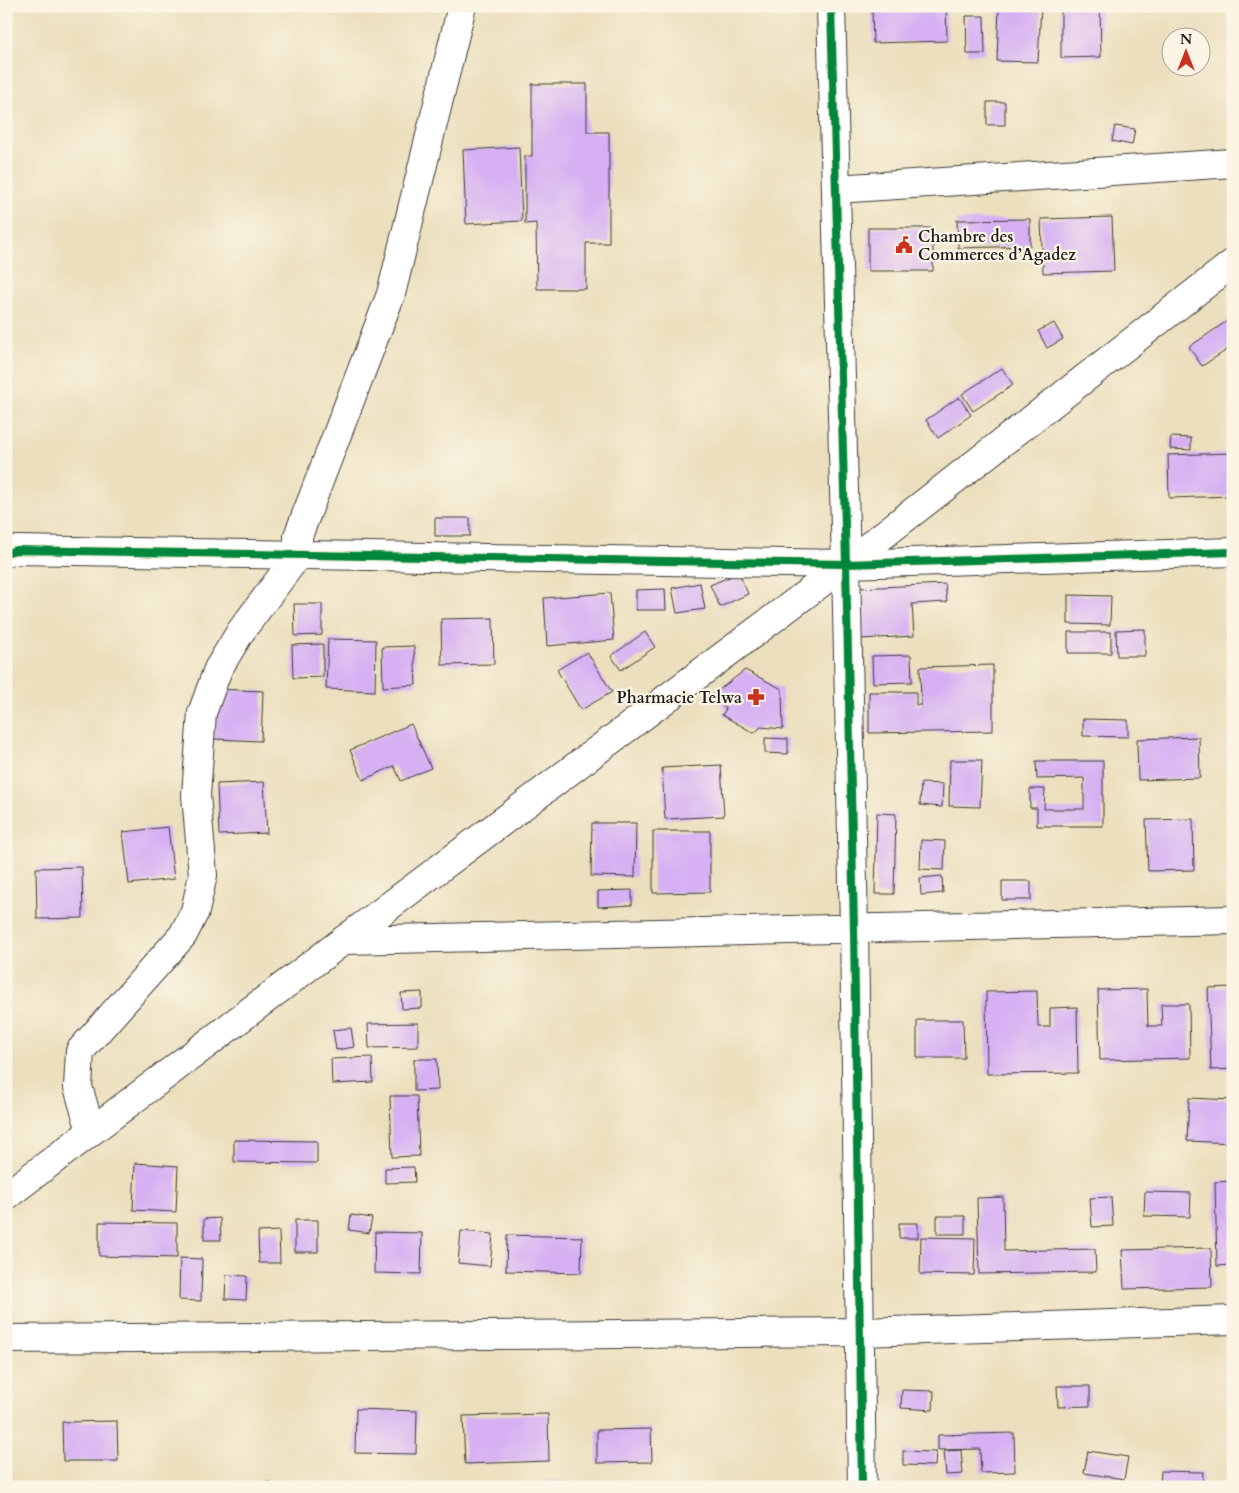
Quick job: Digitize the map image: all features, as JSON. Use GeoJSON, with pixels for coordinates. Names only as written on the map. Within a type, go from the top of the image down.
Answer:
{"type":"FeatureCollection","features":[{"type":"Feature","properties":{"kind":"street"},"geometry":{"type":"LineString","coordinates":[[91,1132],[78,1087],[80,1051],[182,935],[195,911],[203,875],[196,795],[202,713],[218,669],[241,631],[298,555],[298,536],[391,294],[462,6]]}},
{"type":"Feature","properties":{"kind":"street"},"geometry":{"type":"LineString","coordinates":[[831,6],[854,929],[862,1487]]}},
{"type":"Feature","properties":{"kind":"street"},"geometry":{"type":"LineString","coordinates":[[836,189],[1233,163]]}},
{"type":"Feature","properties":{"kind":"street"},"geometry":{"type":"LineString","coordinates":[[6,1196],[846,564],[1233,263]]}},
{"type":"Feature","properties":{"kind":"street"},"geometry":{"type":"LineString","coordinates":[[6,553],[16,550],[846,564],[1233,552]]}},
{"type":"Feature","properties":{"kind":"street"},"geometry":{"type":"LineString","coordinates":[[344,940],[1233,920]]}},
{"type":"Feature","properties":{"kind":"street"},"geometry":{"type":"LineString","coordinates":[[6,1339],[860,1332],[1233,1320]]}},
{"type":"Feature","properties":{"kind":"building"},"geometry":{"type":"Polygon","coordinates":[[[946,6],[947,41],[873,43],[872,8],[946,6]]]}},
{"type":"Feature","properties":{"kind":"building"},"geometry":{"type":"Polygon","coordinates":[[[999,6],[1041,6],[1038,62],[997,61],[999,6]]]}},
{"type":"Feature","properties":{"kind":"building"},"geometry":{"type":"Polygon","coordinates":[[[1061,6],[1100,6],[1101,57],[1061,58],[1061,6]]]}},
{"type":"Feature","properties":{"kind":"building"},"geometry":{"type":"Polygon","coordinates":[[[966,16],[984,16],[985,54],[967,54],[966,16]]]}},
{"type":"Feature","properties":{"kind":"building"},"geometry":{"type":"Polygon","coordinates":[[[532,84],[587,84],[587,132],[609,132],[609,243],[586,243],[586,289],[537,289],[536,223],[525,224],[525,156],[532,156],[532,84]]]}},
{"type":"Feature","properties":{"kind":"building"},"geometry":{"type":"Polygon","coordinates":[[[987,102],[1005,102],[1005,125],[987,125],[987,102]]]}},
{"type":"Feature","properties":{"kind":"building"},"geometry":{"type":"Polygon","coordinates":[[[1115,126],[1135,129],[1132,145],[1112,141],[1115,126]]]}},
{"type":"Feature","properties":{"kind":"building"},"geometry":{"type":"Polygon","coordinates":[[[519,147],[522,221],[466,224],[463,150],[519,147]]]}},
{"type":"Feature","properties":{"kind":"building"},"geometry":{"type":"Polygon","coordinates":[[[1112,217],[1114,271],[1043,273],[1041,219],[1112,217]]]}},
{"type":"Feature","properties":{"kind":"building"},"geometry":{"type":"Polygon","coordinates":[[[1030,219],[1030,246],[958,248],[957,220],[1030,219]]]}},
{"type":"Feature","properties":{"kind":"building"},"geometry":{"type":"Polygon","coordinates":[[[868,228],[933,228],[933,271],[868,271],[868,228]]]}},
{"type":"Feature","properties":{"kind":"building"},"geometry":{"type":"Polygon","coordinates":[[[1233,317],[1233,346],[1202,366],[1189,347],[1233,317]]]}},
{"type":"Feature","properties":{"kind":"building"},"geometry":{"type":"Polygon","coordinates":[[[1054,323],[1063,339],[1047,348],[1038,331],[1054,323]]]}},
{"type":"Feature","properties":{"kind":"building"},"geometry":{"type":"Polygon","coordinates":[[[1002,368],[1013,385],[973,411],[962,394],[1002,368]]]}},
{"type":"Feature","properties":{"kind":"building"},"geometry":{"type":"Polygon","coordinates":[[[959,397],[971,415],[938,438],[926,420],[959,397]]]}},
{"type":"Feature","properties":{"kind":"building"},"geometry":{"type":"Polygon","coordinates":[[[1171,437],[1191,438],[1191,450],[1170,449],[1171,437]]]}},
{"type":"Feature","properties":{"kind":"building"},"geometry":{"type":"Polygon","coordinates":[[[1233,453],[1233,496],[1169,498],[1168,455],[1233,453]]]}},
{"type":"Feature","properties":{"kind":"building"},"geometry":{"type":"Polygon","coordinates":[[[435,518],[470,518],[470,536],[435,536],[435,518]]]}},
{"type":"Feature","properties":{"kind":"building"},"geometry":{"type":"Polygon","coordinates":[[[739,573],[748,594],[720,607],[710,585],[739,573]]]}},
{"type":"Feature","properties":{"kind":"building"},"geometry":{"type":"Polygon","coordinates":[[[700,583],[705,609],[677,613],[672,588],[700,583]]]}},
{"type":"Feature","properties":{"kind":"building"},"geometry":{"type":"Polygon","coordinates":[[[945,584],[947,602],[912,604],[914,636],[861,639],[858,588],[945,584]]]}},
{"type":"Feature","properties":{"kind":"building"},"geometry":{"type":"Polygon","coordinates":[[[665,589],[666,610],[636,610],[636,590],[665,589]]]}},
{"type":"Feature","properties":{"kind":"building"},"geometry":{"type":"Polygon","coordinates":[[[610,593],[614,640],[547,646],[544,598],[610,593]]]}},
{"type":"Feature","properties":{"kind":"building"},"geometry":{"type":"Polygon","coordinates":[[[1068,595],[1111,596],[1110,625],[1068,624],[1068,595]]]}},
{"type":"Feature","properties":{"kind":"building"},"geometry":{"type":"Polygon","coordinates":[[[294,604],[322,604],[322,635],[295,636],[294,604]]]}},
{"type":"Feature","properties":{"kind":"building"},"geometry":{"type":"Polygon","coordinates":[[[493,618],[494,664],[442,665],[441,619],[493,618]]]}},
{"type":"Feature","properties":{"kind":"building"},"geometry":{"type":"Polygon","coordinates":[[[1145,629],[1145,656],[1117,656],[1116,630],[1145,629]]]}},
{"type":"Feature","properties":{"kind":"building"},"geometry":{"type":"Polygon","coordinates":[[[645,632],[655,647],[621,670],[611,656],[645,632]]]}},
{"type":"Feature","properties":{"kind":"building"},"geometry":{"type":"Polygon","coordinates":[[[1068,632],[1111,632],[1111,653],[1068,653],[1068,632]]]}},
{"type":"Feature","properties":{"kind":"building"},"geometry":{"type":"Polygon","coordinates":[[[328,639],[376,640],[375,691],[326,689],[328,639]]]}},
{"type":"Feature","properties":{"kind":"building"},"geometry":{"type":"Polygon","coordinates":[[[323,644],[323,677],[293,678],[292,645],[323,644]]]}},
{"type":"Feature","properties":{"kind":"building"},"geometry":{"type":"Polygon","coordinates":[[[414,646],[416,685],[383,687],[382,647],[414,646]]]}},
{"type":"Feature","properties":{"kind":"building"},"geometry":{"type":"Polygon","coordinates":[[[587,652],[612,692],[581,710],[557,670],[587,652]]]}},
{"type":"Feature","properties":{"kind":"building"},"geometry":{"type":"Polygon","coordinates":[[[911,655],[912,682],[873,683],[872,656],[911,655]]]}},
{"type":"Feature","properties":{"kind":"building"},"geometry":{"type":"Polygon","coordinates":[[[993,665],[993,731],[869,733],[869,692],[916,692],[916,705],[921,705],[920,667],[993,665]]]}},
{"type":"Feature","properties":{"kind":"building"},"geometry":{"type":"Polygon","coordinates":[[[745,670],[782,689],[783,729],[761,727],[754,733],[722,715],[726,709],[711,696],[745,670]]]}},
{"type":"Feature","properties":{"kind":"building"},"geometry":{"type":"Polygon","coordinates":[[[215,689],[263,691],[261,741],[214,739],[215,689]]]}},
{"type":"Feature","properties":{"kind":"building"},"geometry":{"type":"Polygon","coordinates":[[[1083,719],[1128,720],[1128,737],[1083,736],[1083,719]]]}},
{"type":"Feature","properties":{"kind":"building"},"geometry":{"type":"Polygon","coordinates":[[[411,724],[431,768],[401,781],[394,766],[363,780],[350,750],[411,724]]]}},
{"type":"Feature","properties":{"kind":"building"},"geometry":{"type":"Polygon","coordinates":[[[1199,737],[1200,778],[1138,780],[1137,739],[1199,737]]]}},
{"type":"Feature","properties":{"kind":"building"},"geometry":{"type":"Polygon","coordinates":[[[765,738],[788,739],[788,754],[765,753],[765,738]]]}},
{"type":"Feature","properties":{"kind":"building"},"geometry":{"type":"Polygon","coordinates":[[[950,760],[982,760],[980,807],[949,806],[950,760]]]}},
{"type":"Feature","properties":{"kind":"building"},"geometry":{"type":"Polygon","coordinates":[[[1036,761],[1103,761],[1103,826],[1037,826],[1037,808],[1030,808],[1030,789],[1045,789],[1044,809],[1084,809],[1084,778],[1037,779],[1036,761]]]}},
{"type":"Feature","properties":{"kind":"building"},"geometry":{"type":"Polygon","coordinates":[[[721,765],[724,816],[665,819],[662,768],[721,765]]]}},
{"type":"Feature","properties":{"kind":"building"},"geometry":{"type":"Polygon","coordinates":[[[264,782],[267,833],[219,835],[217,784],[264,782]]]}},
{"type":"Feature","properties":{"kind":"building"},"geometry":{"type":"Polygon","coordinates":[[[921,783],[943,784],[942,807],[920,805],[921,783]]]}},
{"type":"Feature","properties":{"kind":"building"},"geometry":{"type":"Polygon","coordinates":[[[877,813],[896,814],[894,894],[875,894],[877,813]]]}},
{"type":"Feature","properties":{"kind":"building"},"geometry":{"type":"Polygon","coordinates":[[[1193,819],[1194,870],[1148,871],[1146,820],[1193,819]]]}},
{"type":"Feature","properties":{"kind":"building"},"geometry":{"type":"Polygon","coordinates":[[[592,823],[636,823],[635,877],[591,876],[592,823]]]}},
{"type":"Feature","properties":{"kind":"building"},"geometry":{"type":"Polygon","coordinates":[[[168,827],[174,879],[129,884],[123,832],[168,827]]]}},
{"type":"Feature","properties":{"kind":"building"},"geometry":{"type":"Polygon","coordinates":[[[653,831],[710,831],[710,892],[653,893],[653,831]]]}},
{"type":"Feature","properties":{"kind":"building"},"geometry":{"type":"Polygon","coordinates":[[[921,840],[945,841],[944,870],[920,869],[921,840]]]}},
{"type":"Feature","properties":{"kind":"building"},"geometry":{"type":"Polygon","coordinates":[[[82,867],[83,918],[37,919],[36,868],[82,867]]]}},
{"type":"Feature","properties":{"kind":"building"},"geometry":{"type":"Polygon","coordinates":[[[942,876],[943,893],[921,895],[920,878],[942,876]]]}},
{"type":"Feature","properties":{"kind":"building"},"geometry":{"type":"Polygon","coordinates":[[[1002,881],[1031,881],[1031,900],[1002,900],[1002,881]]]}},
{"type":"Feature","properties":{"kind":"building"},"geometry":{"type":"Polygon","coordinates":[[[632,890],[632,905],[598,907],[598,891],[632,890]]]}},
{"type":"Feature","properties":{"kind":"building"},"geometry":{"type":"Polygon","coordinates":[[[1233,987],[1233,1069],[1211,1070],[1208,988],[1233,987]]]}},
{"type":"Feature","properties":{"kind":"building"},"geometry":{"type":"Polygon","coordinates":[[[1147,989],[1148,1026],[1162,1026],[1161,1004],[1189,1004],[1190,1058],[1100,1060],[1098,990],[1147,989]]]}},
{"type":"Feature","properties":{"kind":"building"},"geometry":{"type":"Polygon","coordinates":[[[1037,991],[1038,1027],[1050,1027],[1050,1008],[1077,1007],[1078,1073],[987,1074],[986,992],[1037,991]]]}},
{"type":"Feature","properties":{"kind":"building"},"geometry":{"type":"Polygon","coordinates":[[[422,992],[422,1008],[402,1009],[401,993],[422,992]]]}},
{"type":"Feature","properties":{"kind":"building"},"geometry":{"type":"Polygon","coordinates":[[[917,1020],[963,1020],[964,1058],[917,1058],[917,1020]]]}},
{"type":"Feature","properties":{"kind":"building"},"geometry":{"type":"Polygon","coordinates":[[[418,1023],[418,1047],[369,1048],[368,1024],[418,1023]]]}},
{"type":"Feature","properties":{"kind":"building"},"geometry":{"type":"Polygon","coordinates":[[[351,1028],[354,1047],[336,1050],[333,1030],[351,1028]]]}},
{"type":"Feature","properties":{"kind":"building"},"geometry":{"type":"Polygon","coordinates":[[[372,1057],[373,1082],[332,1084],[331,1059],[372,1057]]]}},
{"type":"Feature","properties":{"kind":"building"},"geometry":{"type":"Polygon","coordinates":[[[414,1059],[437,1059],[438,1090],[414,1091],[414,1059]]]}},
{"type":"Feature","properties":{"kind":"building"},"geometry":{"type":"Polygon","coordinates":[[[390,1096],[417,1096],[419,1156],[392,1157],[390,1096]]]}},
{"type":"Feature","properties":{"kind":"building"},"geometry":{"type":"Polygon","coordinates":[[[1189,1098],[1233,1100],[1233,1143],[1187,1141],[1189,1098]]]}},
{"type":"Feature","properties":{"kind":"building"},"geometry":{"type":"Polygon","coordinates":[[[234,1140],[317,1141],[317,1163],[234,1162],[234,1140]]]}},
{"type":"Feature","properties":{"kind":"building"},"geometry":{"type":"Polygon","coordinates":[[[135,1163],[178,1166],[176,1212],[133,1210],[135,1163]]]}},
{"type":"Feature","properties":{"kind":"building"},"geometry":{"type":"Polygon","coordinates":[[[414,1167],[415,1182],[385,1183],[385,1168],[414,1167]]]}},
{"type":"Feature","properties":{"kind":"building"},"geometry":{"type":"Polygon","coordinates":[[[1233,1181],[1233,1265],[1217,1266],[1215,1182],[1233,1181]]]}},
{"type":"Feature","properties":{"kind":"building"},"geometry":{"type":"Polygon","coordinates":[[[1145,1192],[1191,1193],[1190,1217],[1144,1216],[1145,1192]]]}},
{"type":"Feature","properties":{"kind":"building"},"geometry":{"type":"Polygon","coordinates":[[[1003,1197],[1004,1251],[1095,1249],[1096,1272],[979,1274],[977,1198],[1003,1197]]]}},
{"type":"Feature","properties":{"kind":"building"},"geometry":{"type":"Polygon","coordinates":[[[1111,1197],[1113,1226],[1092,1227],[1090,1198],[1111,1197]]]}},
{"type":"Feature","properties":{"kind":"building"},"geometry":{"type":"Polygon","coordinates":[[[351,1215],[372,1218],[369,1233],[349,1230],[351,1215]]]}},
{"type":"Feature","properties":{"kind":"building"},"geometry":{"type":"Polygon","coordinates":[[[937,1216],[965,1216],[965,1234],[937,1234],[937,1216]]]}},
{"type":"Feature","properties":{"kind":"building"},"geometry":{"type":"Polygon","coordinates":[[[220,1218],[221,1240],[204,1240],[204,1219],[220,1218]]]}},
{"type":"Feature","properties":{"kind":"building"},"geometry":{"type":"Polygon","coordinates":[[[295,1220],[318,1220],[318,1252],[295,1252],[295,1220]]]}},
{"type":"Feature","properties":{"kind":"building"},"geometry":{"type":"Polygon","coordinates":[[[99,1222],[177,1223],[177,1258],[99,1256],[99,1222]]]}},
{"type":"Feature","properties":{"kind":"building"},"geometry":{"type":"Polygon","coordinates":[[[899,1223],[918,1223],[918,1238],[899,1238],[899,1223]]]}},
{"type":"Feature","properties":{"kind":"building"},"geometry":{"type":"Polygon","coordinates":[[[279,1231],[280,1263],[259,1263],[258,1232],[279,1231]]]}},
{"type":"Feature","properties":{"kind":"building"},"geometry":{"type":"Polygon","coordinates":[[[461,1231],[493,1234],[490,1266],[458,1263],[461,1231]]]}},
{"type":"Feature","properties":{"kind":"building"},"geometry":{"type":"Polygon","coordinates":[[[375,1232],[422,1233],[421,1274],[374,1273],[375,1232]]]}},
{"type":"Feature","properties":{"kind":"building"},"geometry":{"type":"Polygon","coordinates":[[[507,1235],[582,1237],[581,1273],[506,1271],[507,1235]]]}},
{"type":"Feature","properties":{"kind":"building"},"geometry":{"type":"Polygon","coordinates":[[[921,1237],[975,1238],[974,1275],[920,1274],[921,1237]]]}},
{"type":"Feature","properties":{"kind":"building"},"geometry":{"type":"Polygon","coordinates":[[[1211,1248],[1212,1287],[1124,1289],[1122,1250],[1211,1248]]]}},
{"type":"Feature","properties":{"kind":"building"},"geometry":{"type":"Polygon","coordinates":[[[180,1258],[202,1259],[201,1301],[179,1300],[180,1258]]]}},
{"type":"Feature","properties":{"kind":"building"},"geometry":{"type":"Polygon","coordinates":[[[226,1275],[247,1276],[246,1300],[225,1299],[226,1275]]]}},
{"type":"Feature","properties":{"kind":"building"},"geometry":{"type":"Polygon","coordinates":[[[1057,1386],[1090,1386],[1090,1406],[1058,1407],[1057,1386]]]}},
{"type":"Feature","properties":{"kind":"building"},"geometry":{"type":"Polygon","coordinates":[[[902,1390],[934,1391],[933,1410],[901,1408],[902,1390]]]}},
{"type":"Feature","properties":{"kind":"building"},"geometry":{"type":"Polygon","coordinates":[[[356,1409],[417,1411],[416,1454],[355,1453],[356,1409]]]}},
{"type":"Feature","properties":{"kind":"building"},"geometry":{"type":"Polygon","coordinates":[[[548,1414],[549,1461],[465,1464],[463,1416],[548,1414]]]}},
{"type":"Feature","properties":{"kind":"building"},"geometry":{"type":"Polygon","coordinates":[[[117,1421],[118,1461],[63,1461],[62,1422],[117,1421]]]}},
{"type":"Feature","properties":{"kind":"building"},"geometry":{"type":"Polygon","coordinates":[[[651,1429],[652,1462],[597,1463],[597,1430],[651,1429]]]}},
{"type":"Feature","properties":{"kind":"building"},"geometry":{"type":"Polygon","coordinates":[[[1014,1433],[1015,1472],[981,1473],[980,1449],[938,1450],[938,1435],[1014,1433]]]}},
{"type":"Feature","properties":{"kind":"building"},"geometry":{"type":"Polygon","coordinates":[[[961,1450],[963,1474],[946,1475],[944,1451],[961,1450]]]}},
{"type":"Feature","properties":{"kind":"building"},"geometry":{"type":"Polygon","coordinates":[[[903,1451],[936,1452],[935,1466],[903,1465],[903,1451]]]}},
{"type":"Feature","properties":{"kind":"building"},"geometry":{"type":"Polygon","coordinates":[[[1088,1451],[1128,1457],[1124,1479],[1084,1473],[1088,1451]]]}},
{"type":"Feature","properties":{"kind":"building"},"geometry":{"type":"Polygon","coordinates":[[[1161,1471],[1203,1472],[1202,1487],[1160,1487],[1161,1471]]]}},
{"type":"Feature","properties":{"kind":"building"},"geometry":{"type":"Polygon","coordinates":[[[544,1481],[564,1481],[564,1487],[545,1487],[544,1481]]]}},
{"type":"Feature","properties":{"kind":"building"},"geometry":{"type":"Polygon","coordinates":[[[271,1482],[271,1487],[230,1487],[230,1484],[271,1482]]]}},
{"type":"Feature","properties":{"kind":"cycle path"},"geometry":{"type":"LineString","coordinates":[[831,6],[854,929],[862,1487]]}},
{"type":"Feature","properties":{"kind":"cycle path"},"geometry":{"type":"LineString","coordinates":[[6,553],[16,550],[846,564],[1233,552]]}},
{"type":"Feature","properties":{"kind":"place","name":"Chambre des Commerces d’Agadez"},"geometry":{"type":"Point","coordinates":[904,245]}},
{"type":"Feature","properties":{"kind":"place","name":"Pharmacie Telwa"},"geometry":{"type":"Point","coordinates":[756,697]}}]}
